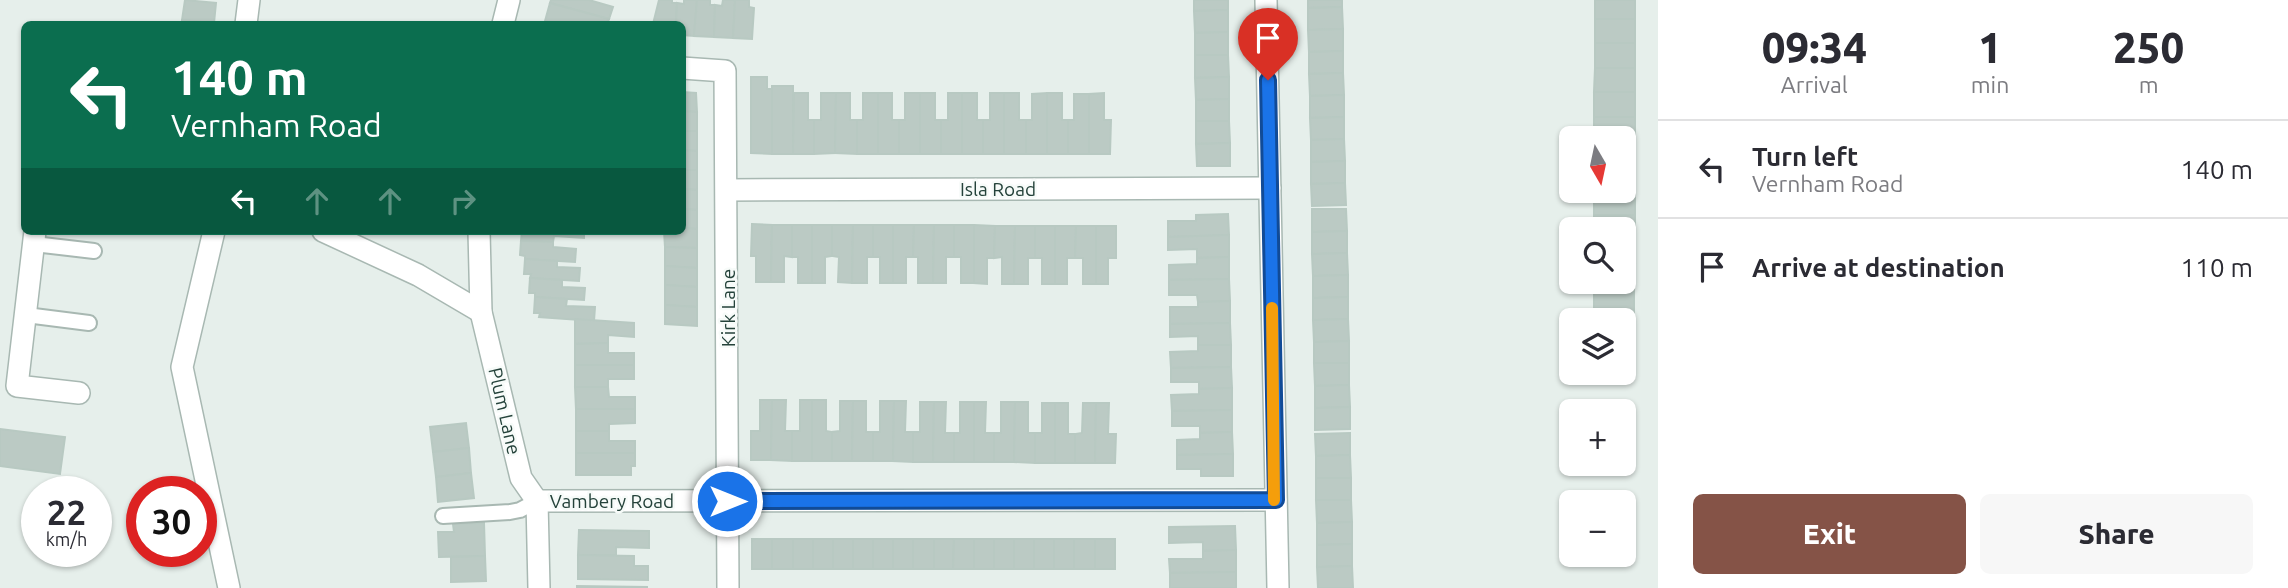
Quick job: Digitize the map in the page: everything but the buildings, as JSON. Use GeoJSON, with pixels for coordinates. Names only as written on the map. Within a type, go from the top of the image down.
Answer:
{"type":"FeatureCollection","features":[{"type":"Feature","properties":{"kind":"street"},"geometry":{"type":"LineString","coordinates":[[246,21],[249,0]]}},
{"type":"Feature","properties":{"kind":"street"},"geometry":{"type":"LineString","coordinates":[[504,21],[509,0]]}},
{"type":"Feature","properties":{"kind":"street"},"geometry":{"type":"LineString","coordinates":[[1266,0],[1278,588]]}},
{"type":"Feature","properties":{"kind":"street","name":"Kirk Lane"},"geometry":{"type":"LineString","coordinates":[[686,68],[726,71],[728,588]]}},
{"type":"Feature","properties":{"kind":"street","name":"Isla Road"},"geometry":{"type":"LineString","coordinates":[[727,190],[1270,188]]}},
{"type":"Feature","properties":{"kind":"street"},"geometry":{"type":"LineString","coordinates":[[213,235],[182,367],[229,588]]}},
{"type":"Feature","properties":{"kind":"street"},"geometry":{"type":"LineString","coordinates":[[332,235],[418,275],[481,312]]}},
{"type":"Feature","properties":{"kind":"street","name":"Plum Lane"},"geometry":{"type":"LineString","coordinates":[[479,235],[481,312],[521,478],[537,501],[539,588]]}},
{"type":"Feature","properties":{"kind":"street"},"geometry":{"type":"LineString","coordinates":[[35,238],[17,386],[79,393]]}},
{"type":"Feature","properties":{"kind":"street","name":"Vambery Road"},"geometry":{"type":"LineString","coordinates":[[537,501],[1276,500]]}},
{"type":"Feature","properties":{"kind":"lane"},"geometry":{"type":"LineString","coordinates":[[35,238],[94,251]]}},
{"type":"Feature","properties":{"kind":"lane"},"geometry":{"type":"LineString","coordinates":[[26,314],[89,323]]}},
{"type":"Feature","properties":{"kind":"lane"},"geometry":{"type":"LineString","coordinates":[[443,516],[510,512],[537,501]]}},
{"type":"Feature","properties":{"kind":"slow traffic"},"geometry":{"type":"LineString","coordinates":[[1272,308],[1274,500]]}},
{"type":"Feature","properties":{"kind":"route"},"geometry":{"type":"LineString","coordinates":[[727,501],[1276,500],[1268,80]]}}]}
